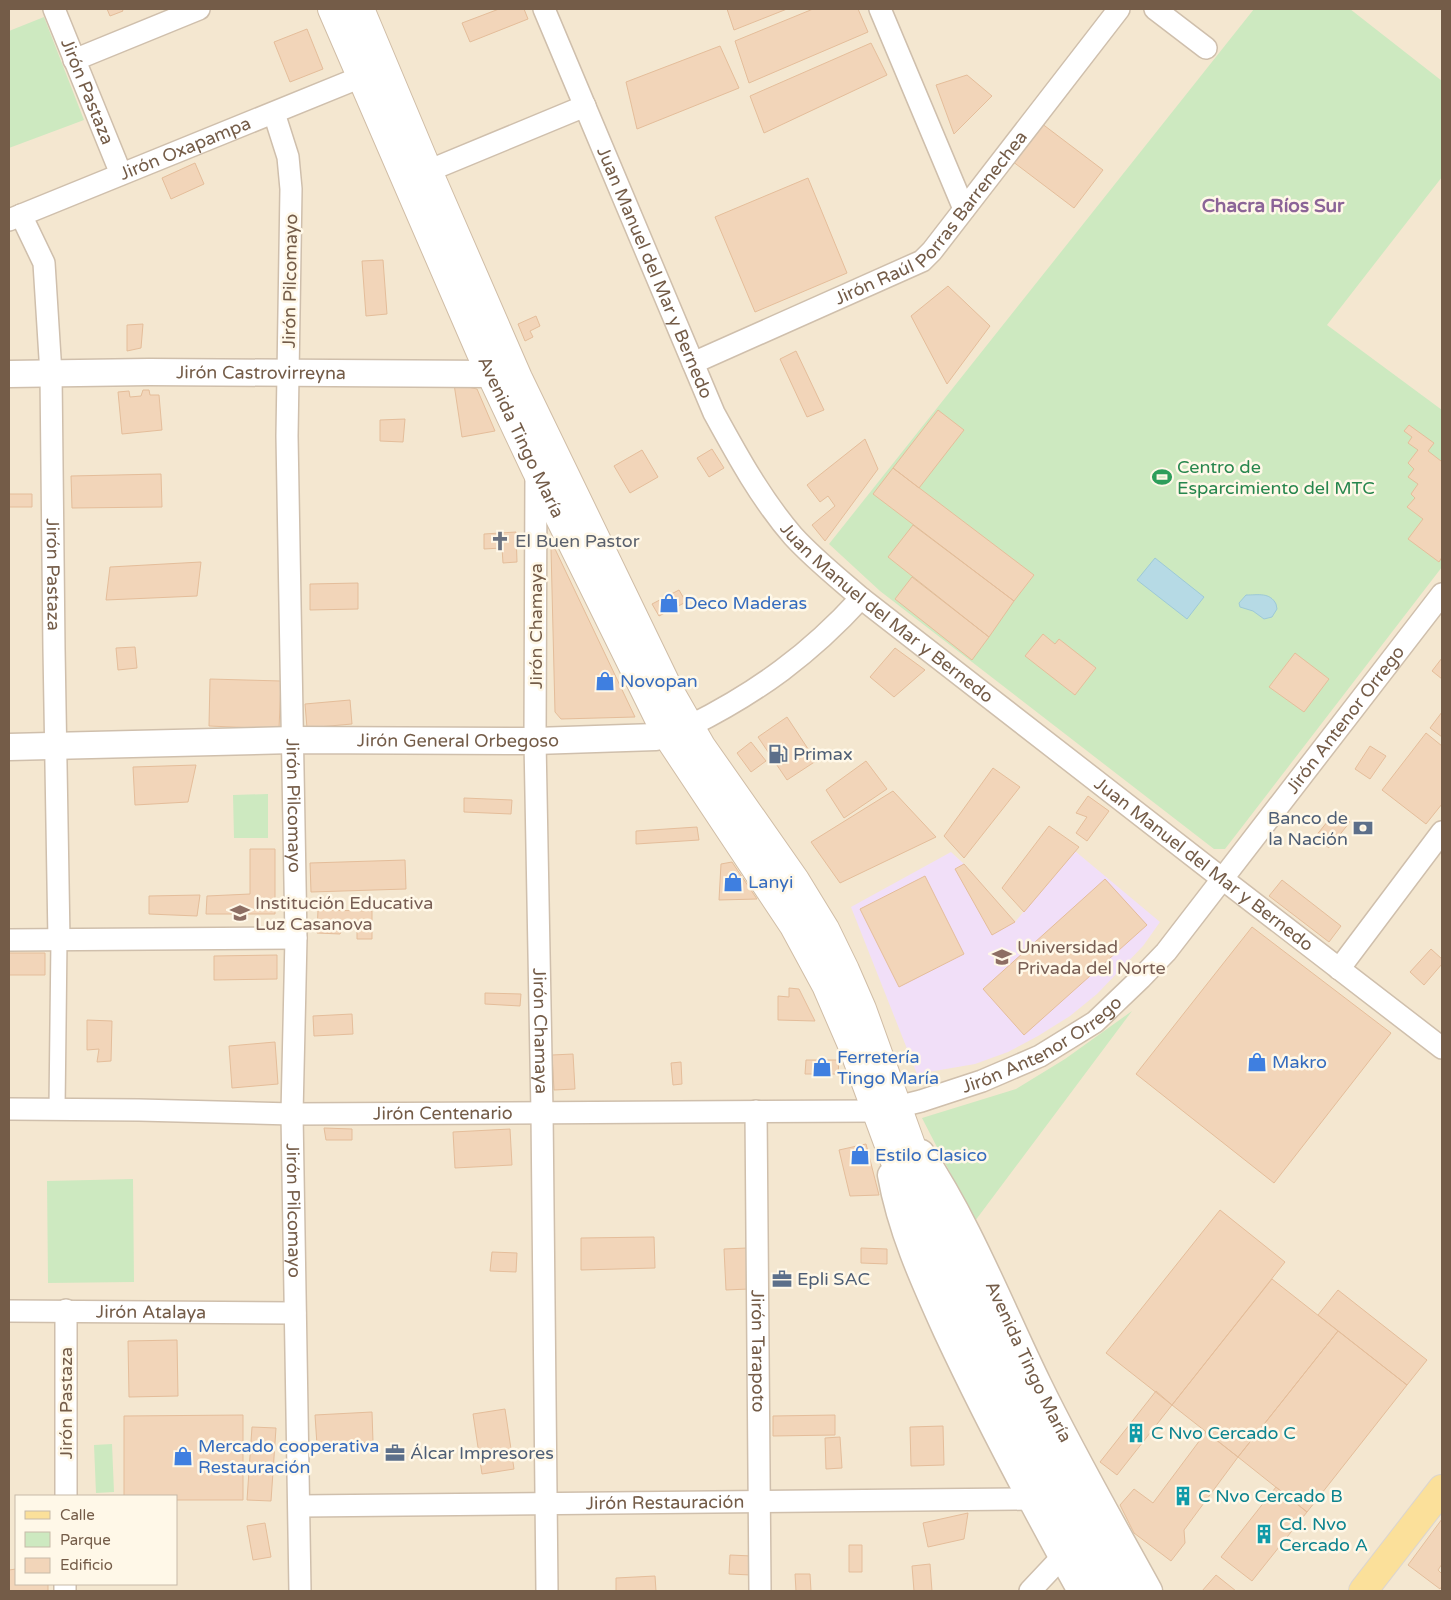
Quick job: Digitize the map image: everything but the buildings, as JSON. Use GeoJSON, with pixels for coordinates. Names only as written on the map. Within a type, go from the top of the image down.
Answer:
{"type":"FeatureCollection","features":[{"type":"Feature","properties":{"kind":"main road","name":"Avenida Tingo María"},"geometry":{"type":"LineString","coordinates":[[332,9],[361,77],[500,369],[670,692],[678,730]]}},
{"type":"Feature","properties":{"kind":"main road","name":"Avenida Tingo María"},"geometry":{"type":"LineString","coordinates":[[360,9],[428,171],[536,470],[678,730],[701,746],[766,860],[825,929],[862,1009],[887,1109],[897,1138],[912,1206],[971,1340],[1017,1430],[1105,1591]]}},
{"type":"Feature","properties":{"kind":"main road","name":"Avenida Tingo María"},"geometry":{"type":"LineString","coordinates":[[897,1138],[1040,1430],[1128,1591]]}},
{"type":"Feature","properties":{"kind":"main road"},"geometry":{"type":"LineString","coordinates":[[1363,1591],[1442,1490]]}},
{"type":"Feature","properties":{"kind":"street","name":"Jirón Pastaza"},"geometry":{"type":"LineString","coordinates":[[54,9],[121,174]]}},
{"type":"Feature","properties":{"kind":"street","name":"Juan Manuel del Mar y Bernedo"},"geometry":{"type":"LineString","coordinates":[[544,9],[714,413],[740,460],[770,506],[793,535],[822,564],[862,598],[1223,880],[1442,1048]]}},
{"type":"Feature","properties":{"kind":"street"},"geometry":{"type":"LineString","coordinates":[[880,9],[964,209]]}},
{"type":"Feature","properties":{"kind":"street","name":"Jirón Raúl Porras Barrenechea"},"geometry":{"type":"LineString","coordinates":[[693,363],[922,261],[932,251],[1119,9]]}},
{"type":"Feature","properties":{"kind":"street"},"geometry":{"type":"LineString","coordinates":[[1155,9],[1206,48]]}},
{"type":"Feature","properties":{"kind":"street"},"geometry":{"type":"LineString","coordinates":[[74,60],[192,10]]}},
{"type":"Feature","properties":{"kind":"street","name":"Jirón Oxapampa"},"geometry":{"type":"LineString","coordinates":[[15,217],[361,77]]}},
{"type":"Feature","properties":{"kind":"street"},"geometry":{"type":"LineString","coordinates":[[428,171],[585,106]]}},
{"type":"Feature","properties":{"kind":"street","name":"Jirón Pilcomayo"},"geometry":{"type":"LineString","coordinates":[[274,113],[288,157],[291,189],[287,436],[296,938],[292,1114],[300,1591]]}},
{"type":"Feature","properties":{"kind":"street","name":"Jirón Pastaza"},"geometry":{"type":"LineString","coordinates":[[15,217],[44,263],[51,374],[59,940]]}},
{"type":"Feature","properties":{"kind":"street","name":"Jirón Castrovirreyna"},"geometry":{"type":"LineString","coordinates":[[9,374],[149,372],[289,374],[500,369]]}},
{"type":"Feature","properties":{"kind":"street","name":"Jirón Chamaya"},"geometry":{"type":"LineString","coordinates":[[536,470],[535,741],[542,1112],[547,1591]]}},
{"type":"Feature","properties":{"kind":"street","name":"Jirón Antenor Orrego"},"geometry":{"type":"LineString","coordinates":[[887,1109],[921,1101],[982,1081],[1040,1056],[1095,1022],[1166,952],[1442,594]]}},
{"type":"Feature","properties":{"kind":"street","name":"Jirón General Orbegoso"},"geometry":{"type":"LineString","coordinates":[[9,747],[293,740],[535,741],[656,737],[678,730],[732,704],[784,670],[831,630],[862,598]]}},
{"type":"Feature","properties":{"kind":"street"},"geometry":{"type":"LineString","coordinates":[[1339,969],[1442,832]]}},
{"type":"Feature","properties":{"kind":"street"},"geometry":{"type":"LineString","coordinates":[[9,940],[296,938]]}},
{"type":"Feature","properties":{"kind":"street"},"geometry":{"type":"LineString","coordinates":[[57,1109],[59,940]]}},
{"type":"Feature","properties":{"kind":"street","name":"Jirón Centenario"},"geometry":{"type":"LineString","coordinates":[[9,1109],[292,1114],[887,1109]]}},
{"type":"Feature","properties":{"kind":"street","name":"Jirón Tarapoto"},"geometry":{"type":"LineString","coordinates":[[756,1111],[760,1591]]}},
{"type":"Feature","properties":{"kind":"street","name":"Avenida Tingo María"},"geometry":{"type":"LineString","coordinates":[[1081,1591],[972,1384],[918,1267],[900,1215],[888,1163],[897,1138],[934,1174],[951,1202],[1076,1458],[1149,1591]]}},
{"type":"Feature","properties":{"kind":"street","name":"Jirón Atalaya"},"geometry":{"type":"LineString","coordinates":[[9,1310],[295,1313]]}},
{"type":"Feature","properties":{"kind":"street","name":"Jirón Pastaza"},"geometry":{"type":"LineString","coordinates":[[66,1310],[66,1495]]}},
{"type":"Feature","properties":{"kind":"street","name":"Jirón Restauración"},"geometry":{"type":"LineString","coordinates":[[300,1506],[1031,1499]]}},
{"type":"Feature","properties":{"kind":"street"},"geometry":{"type":"LineString","coordinates":[[1030,1591],[1062,1557]]}},
{"type":"Feature","properties":{"kind":"shaded area"},"geometry":{"type":"Polygon","coordinates":[[[9,9],[1442,9],[1442,1591],[9,1591],[9,9]]]}},
{"type":"Feature","properties":{"kind":"shaded area","name":"Universidad Privada del Norte"},"geometry":{"type":"Polygon","coordinates":[[[1075,851],[1160,922],[1143,946],[1097,994],[1070,1016],[1038,1036],[1008,1052],[975,1064],[917,1074],[851,907],[951,852],[1015,922],[1075,851]]]}},
{"type":"Feature","properties":{"kind":"green space","name":"Centro de Esparcimiento del MTC"},"geometry":{"type":"Polygon","coordinates":[[[1254,9],[1350,9],[1442,81],[1442,177],[1327,325],[1442,410],[1442,567],[1225,849],[1214,849],[880,591],[829,544],[1254,9]]]}},
{"type":"Feature","properties":{"kind":"green space"},"geometry":{"type":"Polygon","coordinates":[[[44,17],[84,120],[9,148],[9,31],[44,17]]]}},
{"type":"Feature","properties":{"kind":"green space"},"geometry":{"type":"Polygon","coordinates":[[[268,794],[268,838],[234,838],[233,795],[268,794]]]}},
{"type":"Feature","properties":{"kind":"green space"},"geometry":{"type":"Polygon","coordinates":[[[1132,1011],[975,1221],[922,1118],[1016,1089],[1065,1059],[1132,1011]]]}},
{"type":"Feature","properties":{"kind":"green space"},"geometry":{"type":"Polygon","coordinates":[[[133,1179],[134,1282],[48,1283],[47,1181],[133,1179]]]}},
{"type":"Feature","properties":{"kind":"green space"},"geometry":{"type":"Polygon","coordinates":[[[112,1444],[114,1492],[96,1493],[94,1445],[112,1444]]]}},
{"type":"Feature","properties":{"kind":"water"},"geometry":{"type":"Polygon","coordinates":[[[1155,558],[1204,597],[1187,619],[1137,580],[1155,558]]]}},
{"type":"Feature","properties":{"kind":"water"},"geometry":{"type":"Polygon","coordinates":[[[1246,595],[1263,595],[1273,600],[1277,609],[1272,617],[1264,619],[1253,611],[1240,607],[1239,603],[1246,595]]]}},
{"type":"Feature","properties":{"kind":"place","name":"Centro de Esparcimiento del MTC"},"geometry":{"type":"Point","coordinates":[1162,477]}},
{"type":"Feature","properties":{"kind":"place","name":"El Buen Pastor"},"geometry":{"type":"Point","coordinates":[500,541]}},
{"type":"Feature","properties":{"kind":"place","name":"Deco Maderas"},"geometry":{"type":"Point","coordinates":[669,603]}},
{"type":"Feature","properties":{"kind":"place","name":"Novopan"},"geometry":{"type":"Point","coordinates":[605,681]}},
{"type":"Feature","properties":{"kind":"place","name":"Primax"},"geometry":{"type":"Point","coordinates":[778,754]}},
{"type":"Feature","properties":{"kind":"place","name":"Banco de la Nación"},"geometry":{"type":"Point","coordinates":[1363,828]}},
{"type":"Feature","properties":{"kind":"place","name":"Lanyi"},"geometry":{"type":"Point","coordinates":[733,882]}},
{"type":"Feature","properties":{"kind":"place","name":"Institución Educativa Luz Casanova"},"geometry":{"type":"Point","coordinates":[240,913]}},
{"type":"Feature","properties":{"kind":"place","name":"Universidad Privada del Norte"},"geometry":{"type":"Point","coordinates":[1002,957]}},
{"type":"Feature","properties":{"kind":"place","name":"Makro"},"geometry":{"type":"Point","coordinates":[1257,1062]}},
{"type":"Feature","properties":{"kind":"place","name":"Ferretería Tingo María"},"geometry":{"type":"Point","coordinates":[822,1067]}},
{"type":"Feature","properties":{"kind":"place","name":"Estilo Clasico"},"geometry":{"type":"Point","coordinates":[860,1155]}},
{"type":"Feature","properties":{"kind":"place","name":"Epli SAC"},"geometry":{"type":"Point","coordinates":[782,1279]}},
{"type":"Feature","properties":{"kind":"place","name":"C Nvo Cercado C"},"geometry":{"type":"Point","coordinates":[1136,1433]}},
{"type":"Feature","properties":{"kind":"place","name":"Álcar Impresores"},"geometry":{"type":"Point","coordinates":[395,1453]}},
{"type":"Feature","properties":{"kind":"place","name":"Mercado cooperativa Restauración"},"geometry":{"type":"Point","coordinates":[183,1456]}},
{"type":"Feature","properties":{"kind":"place","name":"C Nvo Cercado B"},"geometry":{"type":"Point","coordinates":[1183,1496]}},
{"type":"Feature","properties":{"kind":"place","name":"Cd. Nvo Cercado A"},"geometry":{"type":"Point","coordinates":[1264,1534]}},
{"type":"Feature","properties":{"kind":"district","name":"Chacra Ríos Sur"},"geometry":{"type":"Point","coordinates":[1273,206]}}]}
